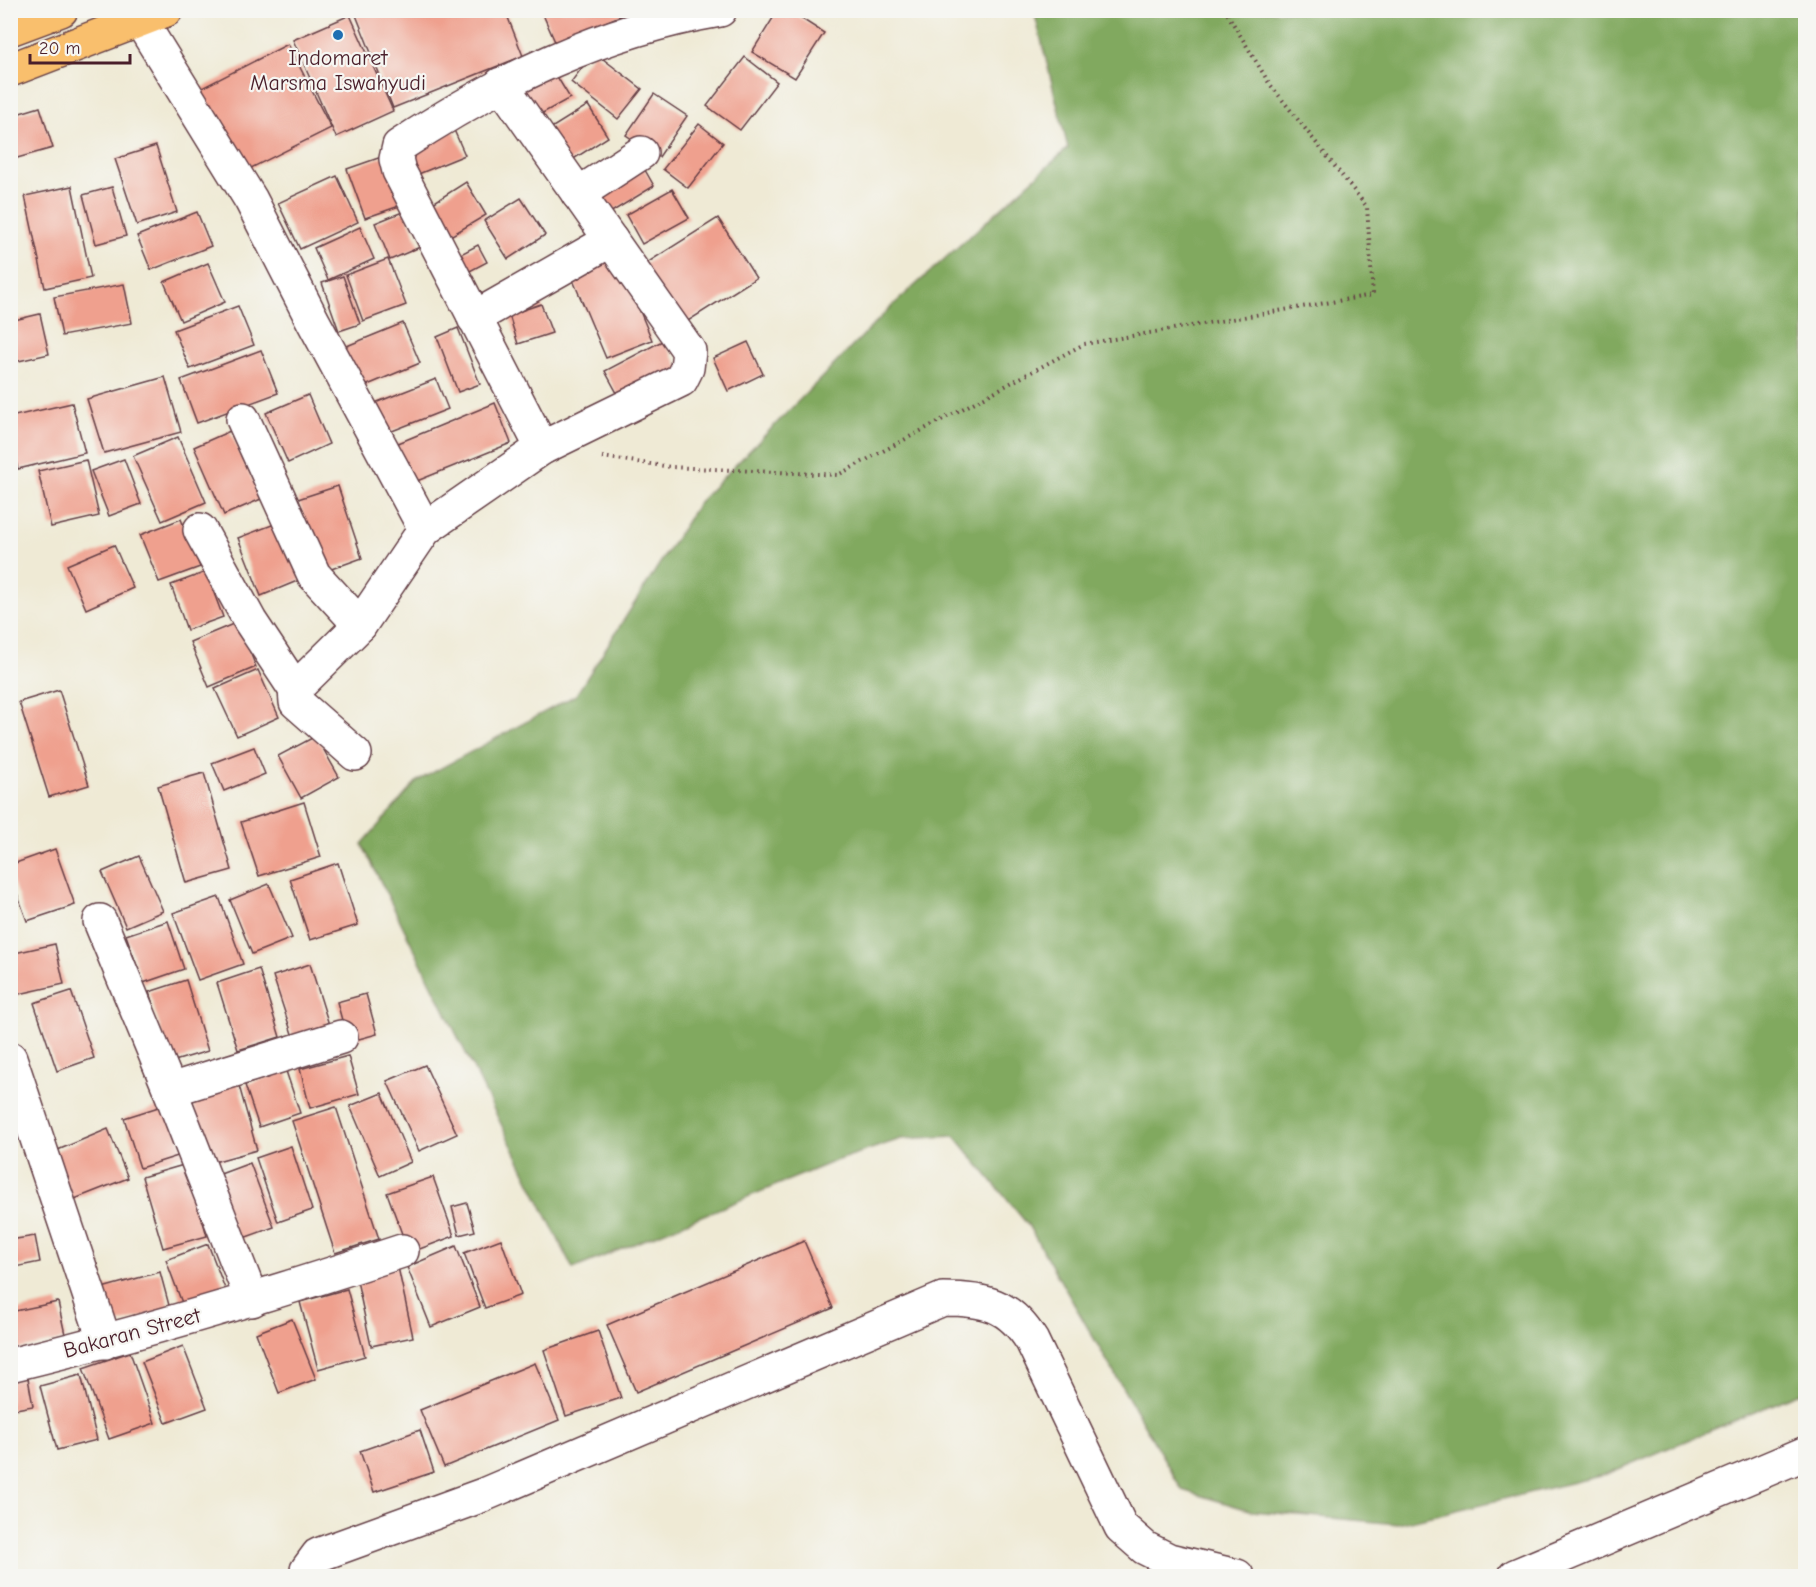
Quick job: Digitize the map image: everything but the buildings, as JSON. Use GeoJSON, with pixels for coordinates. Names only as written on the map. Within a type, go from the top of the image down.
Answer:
{"type":"FeatureCollection","features":[{"type":"Feature","properties":{"kind":"highway"},"geometry":{"type":"LineString","coordinates":[[10,29],[61,10]]}},
{"type":"Feature","properties":{"kind":"highway"},"geometry":{"type":"LineString","coordinates":[[10,70],[153,15]]}},
{"type":"Feature","properties":{"kind":"street"},"geometry":{"type":"LineString","coordinates":[[542,448],[474,318],[396,159],[399,146],[501,84],[577,50],[674,18],[720,10]]}},
{"type":"Feature","properties":{"kind":"street"},"geometry":{"type":"LineString","coordinates":[[153,15],[425,529]]}},
{"type":"Feature","properties":{"kind":"street"},"geometry":{"type":"LineString","coordinates":[[295,689],[360,625],[425,529],[542,448],[681,380],[687,368],[688,351],[501,84]]}},
{"type":"Feature","properties":{"kind":"street"},"geometry":{"type":"LineString","coordinates":[[578,194],[641,153]]}},
{"type":"Feature","properties":{"kind":"street"},"geometry":{"type":"LineString","coordinates":[[474,318],[610,240]]}},
{"type":"Feature","properties":{"kind":"street"},"geometry":{"type":"LineString","coordinates":[[243,419],[314,575],[360,625]]}},
{"type":"Feature","properties":{"kind":"street"},"geometry":{"type":"LineString","coordinates":[[200,530],[250,621],[295,689],[296,702],[355,754]]}},
{"type":"Feature","properties":{"kind":"street"},"geometry":{"type":"LineString","coordinates":[[100,921],[170,1090],[252,1300]]}},
{"type":"Feature","properties":{"kind":"street"},"geometry":{"type":"LineString","coordinates":[[170,1090],[341,1037]]}},
{"type":"Feature","properties":{"kind":"street"},"geometry":{"type":"LineString","coordinates":[[10,1058],[105,1342]]}},
{"type":"Feature","properties":{"kind":"street","name":"Bakaran Street"},"geometry":{"type":"LineString","coordinates":[[10,1365],[105,1342],[252,1300],[402,1251]]}},
{"type":"Feature","properties":{"kind":"street"},"geometry":{"type":"LineString","coordinates":[[306,1576],[307,1570],[318,1556],[483,1495],[943,1299],[972,1299],[996,1307],[1019,1321],[1032,1341],[1121,1527],[1145,1548],[1168,1560],[1237,1576]]}},
{"type":"Feature","properties":{"kind":"street"},"geometry":{"type":"LineString","coordinates":[[1515,1576],[1806,1454]]}},
{"type":"Feature","properties":{"kind":"path"},"geometry":{"type":"LineString","coordinates":[[601,456],[671,467],[838,474],[1084,344],[1373,295],[1367,207],[1269,83],[1225,10]]}},
{"type":"Feature","properties":{"kind":"green space"},"geometry":{"type":"Polygon","coordinates":[[[1034,11],[1805,11],[1805,1391],[1604,1475],[1398,1524],[1252,1511],[1182,1490],[1028,1225],[955,1136],[901,1139],[835,1161],[573,1269],[362,844],[417,781],[576,695],[699,502],[891,307],[1068,148],[1034,11]]]}},
{"type":"Feature","properties":{"kind":"place","name":"Indomaret Marsma Iswahyudi"},"geometry":{"type":"Point","coordinates":[338,35]}}]}
